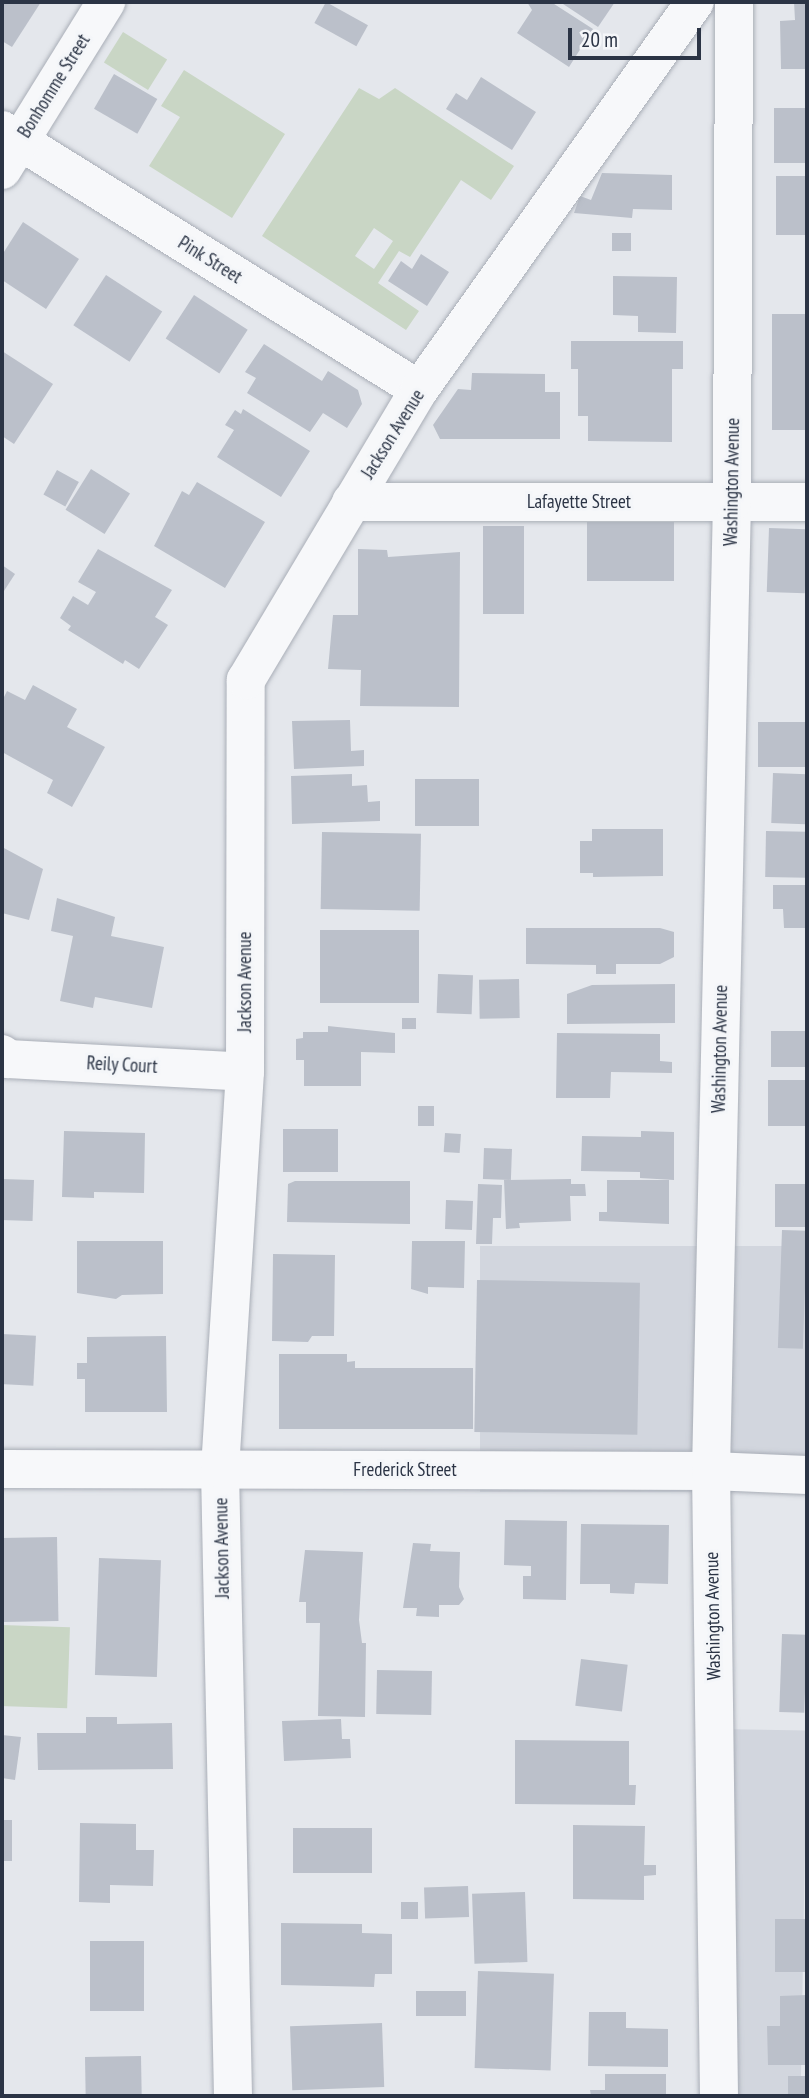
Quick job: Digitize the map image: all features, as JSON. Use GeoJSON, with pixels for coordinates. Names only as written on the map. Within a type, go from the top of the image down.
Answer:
{"type":"FeatureCollection","features":[{"type":"Feature","properties":{"kind":"street","name":"Bonhomme Street"},"geometry":{"type":"LineString","coordinates":[[8,148],[106,2]]}},
{"type":"Feature","properties":{"kind":"street","name":"Jackson Avenue"},"geometry":{"type":"LineString","coordinates":[[233,2096],[220,1469],[245,1072],[246,680],[419,390],[695,2]]}},
{"type":"Feature","properties":{"kind":"street","name":"Washington Avenue"},"geometry":{"type":"LineString","coordinates":[[719,2096],[711,1471],[732,502],[734,2]]}},
{"type":"Feature","properties":{"kind":"street","name":"Pink Street"},"geometry":{"type":"LineString","coordinates":[[8,148],[419,390]]}},
{"type":"Feature","properties":{"kind":"street","name":"Lafayette Street"},"geometry":{"type":"LineString","coordinates":[[351,502],[807,502]]}},
{"type":"Feature","properties":{"kind":"street","name":"Reily Court"},"geometry":{"type":"LineString","coordinates":[[2,1054],[8,1059],[245,1072]]}},
{"type":"Feature","properties":{"kind":"street","name":"Frederick Street"},"geometry":{"type":"LineString","coordinates":[[2,1469],[711,1471],[807,1475]]}},
{"type":"Feature","properties":{"kind":"shaded area"},"geometry":{"type":"Polygon","coordinates":[[[480,1246],[807,1246],[807,1492],[480,1492],[480,1246]]]}},
{"type":"Feature","properties":{"kind":"shaded area"},"geometry":{"type":"Polygon","coordinates":[[[717,1729],[807,1731],[801,2096],[711,2096],[717,1729]]]}},
{"type":"Feature","properties":{"kind":"green space"},"geometry":{"type":"Polygon","coordinates":[[[123,32],[167,60],[148,90],[104,63],[123,32]]]}},
{"type":"Feature","properties":{"kind":"green space"},"geometry":{"type":"Polygon","coordinates":[[[184,70],[285,134],[232,218],[149,166],[180,117],[161,106],[184,70]]]}},
{"type":"Feature","properties":{"kind":"green space"},"geometry":{"type":"Polygon","coordinates":[[[359,88],[379,99],[395,88],[514,166],[491,200],[461,180],[410,257],[399,251],[378,283],[419,311],[406,330],[262,236],[359,88]],[[374,228],[355,256],[374,269],[393,241],[374,228]]]}},
{"type":"Feature","properties":{"kind":"green space"},"geometry":{"type":"Polygon","coordinates":[[[2,1625],[70,1627],[67,1708],[2,1706],[2,1625]]]}},
{"type":"Feature","properties":{"kind":"building"},"geometry":{"type":"Polygon","coordinates":[[[2,2],[41,2],[12,47],[2,41],[2,2]]]}},
{"type":"Feature","properties":{"kind":"building"},"geometry":{"type":"Polygon","coordinates":[[[326,2],[368,25],[356,46],[314,23],[326,2]]]}},
{"type":"Feature","properties":{"kind":"building"},"geometry":{"type":"Polygon","coordinates":[[[527,2],[551,2],[593,29],[569,67],[517,33],[532,10],[527,2]]]}},
{"type":"Feature","properties":{"kind":"building"},"geometry":{"type":"Polygon","coordinates":[[[560,2],[615,2],[598,27],[560,2]]]}},
{"type":"Feature","properties":{"kind":"building"},"geometry":{"type":"Polygon","coordinates":[[[794,2],[807,2],[807,69],[781,69],[780,21],[795,20],[794,2]]]}},
{"type":"Feature","properties":{"kind":"building"},"geometry":{"type":"Polygon","coordinates":[[[114,74],[157,99],[137,134],[94,109],[114,74]]]}},
{"type":"Feature","properties":{"kind":"building"},"geometry":{"type":"Polygon","coordinates":[[[481,77],[536,112],[512,150],[446,109],[456,93],[467,100],[481,77]]]}},
{"type":"Feature","properties":{"kind":"building"},"geometry":{"type":"Polygon","coordinates":[[[774,108],[807,108],[807,163],[774,163],[774,108]]]}},
{"type":"Feature","properties":{"kind":"building"},"geometry":{"type":"Polygon","coordinates":[[[602,173],[672,175],[672,210],[633,209],[632,218],[574,213],[580,196],[591,200],[602,173]]]}},
{"type":"Feature","properties":{"kind":"building"},"geometry":{"type":"Polygon","coordinates":[[[776,176],[807,176],[807,235],[776,235],[776,176]]]}},
{"type":"Feature","properties":{"kind":"building"},"geometry":{"type":"Polygon","coordinates":[[[23,222],[79,259],[46,309],[2,280],[2,255],[23,222]]]}},
{"type":"Feature","properties":{"kind":"building"},"geometry":{"type":"Polygon","coordinates":[[[612,233],[631,233],[631,251],[612,251],[612,233]]]}},
{"type":"Feature","properties":{"kind":"building"},"geometry":{"type":"Polygon","coordinates":[[[421,254],[449,272],[427,306],[388,281],[401,261],[412,269],[421,254]]]}},
{"type":"Feature","properties":{"kind":"building"},"geometry":{"type":"Polygon","coordinates":[[[106,275],[162,311],[130,362],[73,325],[106,275]]]}},
{"type":"Feature","properties":{"kind":"building"},"geometry":{"type":"Polygon","coordinates":[[[613,276],[677,277],[676,333],[638,332],[638,316],[613,315],[613,276]]]}},
{"type":"Feature","properties":{"kind":"building"},"geometry":{"type":"Polygon","coordinates":[[[194,295],[248,330],[219,373],[166,339],[194,295]]]}},
{"type":"Feature","properties":{"kind":"building"},"geometry":{"type":"Polygon","coordinates":[[[772,314],[807,314],[807,430],[772,430],[772,314]]]}},
{"type":"Feature","properties":{"kind":"building"},"geometry":{"type":"Polygon","coordinates":[[[571,341],[683,341],[683,369],[672,369],[672,442],[588,441],[588,416],[578,416],[578,369],[571,369],[571,341]]]}},
{"type":"Feature","properties":{"kind":"building"},"geometry":{"type":"Polygon","coordinates":[[[264,344],[322,381],[328,371],[358,390],[362,404],[347,428],[323,413],[310,432],[247,393],[256,378],[245,372],[264,344]]]}},
{"type":"Feature","properties":{"kind":"building"},"geometry":{"type":"Polygon","coordinates":[[[2,351],[53,384],[14,444],[2,436],[2,351]]]}},
{"type":"Feature","properties":{"kind":"building"},"geometry":{"type":"Polygon","coordinates":[[[472,373],[545,374],[545,392],[560,392],[560,439],[440,439],[433,425],[458,389],[471,390],[472,373]]]}},
{"type":"Feature","properties":{"kind":"building"},"geometry":{"type":"Polygon","coordinates":[[[243,409],[310,451],[281,497],[217,457],[234,430],[225,425],[235,410],[241,414],[243,409]]]}},
{"type":"Feature","properties":{"kind":"building"},"geometry":{"type":"Polygon","coordinates":[[[91,469],[130,493],[105,534],[66,510],[91,469]]]}},
{"type":"Feature","properties":{"kind":"building"},"geometry":{"type":"Polygon","coordinates":[[[57,470],[79,482],[65,507],[43,494],[57,470]]]}},
{"type":"Feature","properties":{"kind":"building"},"geometry":{"type":"Polygon","coordinates":[[[197,482],[265,522],[225,588],[154,546],[182,491],[189,495],[197,482]]]}},
{"type":"Feature","properties":{"kind":"building"},"geometry":{"type":"Polygon","coordinates":[[[587,522],[674,522],[674,581],[587,581],[587,522]]]}},
{"type":"Feature","properties":{"kind":"building"},"geometry":{"type":"Polygon","coordinates":[[[483,526],[524,526],[524,614],[483,614],[483,526]]]}},
{"type":"Feature","properties":{"kind":"building"},"geometry":{"type":"Polygon","coordinates":[[[769,528],[807,529],[805,593],[767,592],[769,528]]]}},
{"type":"Feature","properties":{"kind":"building"},"geometry":{"type":"Polygon","coordinates":[[[98,549],[172,590],[155,617],[168,625],[139,669],[125,660],[123,664],[68,630],[71,626],[60,618],[73,596],[88,605],[96,592],[78,582],[98,549]]]}},
{"type":"Feature","properties":{"kind":"building"},"geometry":{"type":"Polygon","coordinates":[[[358,549],[387,550],[388,557],[460,552],[459,707],[360,706],[361,670],[328,669],[333,615],[358,615],[358,549]]]}},
{"type":"Feature","properties":{"kind":"building"},"geometry":{"type":"Polygon","coordinates":[[[2,565],[15,574],[2,594],[2,565]]]}},
{"type":"Feature","properties":{"kind":"building"},"geometry":{"type":"Polygon","coordinates":[[[33,685],[77,709],[67,727],[105,747],[72,807],[47,793],[53,780],[2,752],[2,701],[7,691],[25,700],[33,685]]]}},
{"type":"Feature","properties":{"kind":"building"},"geometry":{"type":"Polygon","coordinates":[[[350,720],[351,751],[364,750],[364,766],[294,769],[292,721],[350,720]]]}},
{"type":"Feature","properties":{"kind":"building"},"geometry":{"type":"Polygon","coordinates":[[[758,722],[807,722],[807,767],[758,767],[758,722]]]}},
{"type":"Feature","properties":{"kind":"building"},"geometry":{"type":"Polygon","coordinates":[[[773,773],[807,774],[805,824],[771,823],[773,773]]]}},
{"type":"Feature","properties":{"kind":"building"},"geometry":{"type":"Polygon","coordinates":[[[352,774],[352,786],[367,785],[368,802],[380,801],[380,821],[292,824],[291,776],[352,774]]]}},
{"type":"Feature","properties":{"kind":"building"},"geometry":{"type":"Polygon","coordinates":[[[415,779],[479,779],[479,826],[415,826],[415,779]]]}},
{"type":"Feature","properties":{"kind":"building"},"geometry":{"type":"Polygon","coordinates":[[[592,829],[663,829],[663,876],[593,877],[593,873],[580,873],[580,841],[592,841],[592,829]]]}},
{"type":"Feature","properties":{"kind":"building"},"geometry":{"type":"Polygon","coordinates":[[[766,831],[807,832],[806,878],[765,877],[766,831]]]}},
{"type":"Feature","properties":{"kind":"building"},"geometry":{"type":"Polygon","coordinates":[[[322,832],[421,834],[420,911],[321,909],[322,832]]]}},
{"type":"Feature","properties":{"kind":"building"},"geometry":{"type":"Polygon","coordinates":[[[2,847],[43,869],[29,920],[2,913],[2,847]]]}},
{"type":"Feature","properties":{"kind":"building"},"geometry":{"type":"Polygon","coordinates":[[[773,885],[807,885],[807,928],[784,928],[783,909],[773,909],[773,885]]]}},
{"type":"Feature","properties":{"kind":"building"},"geometry":{"type":"Polygon","coordinates":[[[57,898],[115,917],[111,936],[164,947],[152,1008],[95,997],[93,1008],[60,1001],[73,936],[51,931],[57,898]]]}},
{"type":"Feature","properties":{"kind":"building"},"geometry":{"type":"Polygon","coordinates":[[[526,928],[660,928],[674,932],[674,957],[660,964],[616,964],[616,974],[596,974],[596,965],[526,964],[526,928]]]}},
{"type":"Feature","properties":{"kind":"building"},"geometry":{"type":"Polygon","coordinates":[[[320,930],[419,930],[419,1003],[320,1003],[320,930]]]}},
{"type":"Feature","properties":{"kind":"building"},"geometry":{"type":"Polygon","coordinates":[[[438,974],[473,975],[472,1014],[437,1013],[438,974]]]}},
{"type":"Feature","properties":{"kind":"building"},"geometry":{"type":"Polygon","coordinates":[[[519,979],[520,1018],[480,1019],[479,980],[519,979]]]}},
{"type":"Feature","properties":{"kind":"building"},"geometry":{"type":"Polygon","coordinates":[[[675,984],[675,1023],[567,1024],[567,994],[592,985],[675,984]]]}},
{"type":"Feature","properties":{"kind":"building"},"geometry":{"type":"Polygon","coordinates":[[[402,1018],[416,1018],[416,1029],[402,1029],[402,1018]]]}},
{"type":"Feature","properties":{"kind":"building"},"geometry":{"type":"Polygon","coordinates":[[[328,1026],[395,1033],[395,1053],[361,1052],[361,1086],[304,1086],[304,1060],[296,1060],[296,1039],[303,1038],[303,1032],[328,1032],[328,1026]]]}},
{"type":"Feature","properties":{"kind":"building"},"geometry":{"type":"Polygon","coordinates":[[[771,1031],[807,1031],[807,1067],[771,1067],[771,1031]]]}},
{"type":"Feature","properties":{"kind":"building"},"geometry":{"type":"Polygon","coordinates":[[[557,1033],[660,1034],[660,1061],[672,1062],[672,1073],[611,1072],[610,1098],[556,1098],[557,1033]]]}},
{"type":"Feature","properties":{"kind":"building"},"geometry":{"type":"Polygon","coordinates":[[[768,1080],[807,1080],[807,1126],[768,1126],[768,1080]]]}},
{"type":"Feature","properties":{"kind":"building"},"geometry":{"type":"Polygon","coordinates":[[[418,1106],[434,1106],[434,1126],[418,1126],[418,1106]]]}},
{"type":"Feature","properties":{"kind":"building"},"geometry":{"type":"Polygon","coordinates":[[[283,1129],[338,1129],[338,1172],[283,1172],[283,1129]]]}},
{"type":"Feature","properties":{"kind":"building"},"geometry":{"type":"Polygon","coordinates":[[[64,1131],[145,1133],[144,1193],[94,1192],[94,1198],[62,1197],[64,1131]]]}},
{"type":"Feature","properties":{"kind":"building"},"geometry":{"type":"Polygon","coordinates":[[[641,1131],[674,1132],[674,1180],[640,1178],[640,1172],[581,1171],[582,1136],[641,1137],[641,1131]]]}},
{"type":"Feature","properties":{"kind":"building"},"geometry":{"type":"Polygon","coordinates":[[[445,1133],[461,1134],[460,1153],[444,1152],[445,1133]]]}},
{"type":"Feature","properties":{"kind":"building"},"geometry":{"type":"Polygon","coordinates":[[[484,1148],[512,1149],[511,1180],[483,1179],[484,1148]]]}},
{"type":"Feature","properties":{"kind":"building"},"geometry":{"type":"Polygon","coordinates":[[[2,1179],[34,1180],[33,1221],[2,1220],[2,1179]]]}},
{"type":"Feature","properties":{"kind":"building"},"geometry":{"type":"Polygon","coordinates":[[[571,1179],[571,1184],[585,1184],[586,1196],[570,1196],[571,1221],[519,1223],[520,1228],[506,1229],[504,1180],[571,1179]]]}},
{"type":"Feature","properties":{"kind":"building"},"geometry":{"type":"Polygon","coordinates":[[[607,1180],[669,1180],[669,1224],[599,1221],[599,1212],[607,1212],[607,1180]]]}},
{"type":"Feature","properties":{"kind":"building"},"geometry":{"type":"Polygon","coordinates":[[[295,1181],[410,1181],[410,1224],[287,1222],[288,1184],[295,1181]]]}},
{"type":"Feature","properties":{"kind":"building"},"geometry":{"type":"Polygon","coordinates":[[[478,1184],[502,1185],[501,1218],[493,1218],[492,1244],[476,1244],[478,1184]]]}},
{"type":"Feature","properties":{"kind":"building"},"geometry":{"type":"Polygon","coordinates":[[[775,1184],[807,1184],[807,1227],[775,1227],[775,1184]]]}},
{"type":"Feature","properties":{"kind":"building"},"geometry":{"type":"Polygon","coordinates":[[[446,1200],[473,1201],[472,1230],[445,1229],[446,1200]]]}},
{"type":"Feature","properties":{"kind":"building"},"geometry":{"type":"Polygon","coordinates":[[[782,1230],[807,1231],[803,1349],[778,1348],[782,1230]]]}},
{"type":"Feature","properties":{"kind":"building"},"geometry":{"type":"Polygon","coordinates":[[[77,1241],[163,1241],[163,1294],[122,1295],[116,1299],[77,1293],[77,1241]]]}},
{"type":"Feature","properties":{"kind":"building"},"geometry":{"type":"Polygon","coordinates":[[[412,1241],[465,1241],[464,1288],[428,1287],[428,1294],[411,1289],[412,1241]]]}},
{"type":"Feature","properties":{"kind":"building"},"geometry":{"type":"Polygon","coordinates":[[[273,1254],[335,1255],[334,1336],[312,1336],[308,1342],[272,1341],[273,1254]]]}},
{"type":"Feature","properties":{"kind":"building"},"geometry":{"type":"Polygon","coordinates":[[[477,1280],[640,1283],[637,1435],[474,1432],[477,1280]]]}},
{"type":"Feature","properties":{"kind":"building"},"geometry":{"type":"Polygon","coordinates":[[[2,1334],[36,1336],[33,1386],[2,1384],[2,1334]]]}},
{"type":"Feature","properties":{"kind":"building"},"geometry":{"type":"Polygon","coordinates":[[[166,1336],[167,1412],[85,1412],[85,1379],[77,1379],[77,1363],[87,1363],[87,1337],[166,1336]]]}},
{"type":"Feature","properties":{"kind":"building"},"geometry":{"type":"Polygon","coordinates":[[[279,1354],[347,1354],[347,1362],[355,1361],[355,1368],[473,1368],[473,1429],[279,1429],[279,1354]]]}},
{"type":"Feature","properties":{"kind":"building"},"geometry":{"type":"Polygon","coordinates":[[[505,1520],[567,1521],[566,1600],[523,1599],[523,1576],[531,1576],[531,1566],[504,1565],[505,1520]]]}},
{"type":"Feature","properties":{"kind":"building"},"geometry":{"type":"Polygon","coordinates":[[[581,1524],[669,1525],[668,1584],[635,1583],[634,1594],[610,1593],[610,1584],[580,1584],[581,1524]]]}},
{"type":"Feature","properties":{"kind":"building"},"geometry":{"type":"Polygon","coordinates":[[[57,1537],[58,1621],[3,1622],[2,1538],[57,1537]]]}},
{"type":"Feature","properties":{"kind":"building"},"geometry":{"type":"Polygon","coordinates":[[[413,1543],[431,1544],[430,1551],[460,1552],[459,1587],[464,1599],[459,1605],[439,1605],[439,1617],[416,1616],[417,1608],[403,1608],[413,1543]]]}},
{"type":"Feature","properties":{"kind":"building"},"geometry":{"type":"Polygon","coordinates":[[[305,1550],[363,1552],[359,1620],[362,1643],[366,1643],[365,1717],[318,1716],[320,1623],[306,1623],[306,1602],[299,1602],[305,1550]]]}},
{"type":"Feature","properties":{"kind":"building"},"geometry":{"type":"Polygon","coordinates":[[[99,1558],[161,1560],[157,1677],[95,1675],[99,1558]]]}},
{"type":"Feature","properties":{"kind":"building"},"geometry":{"type":"Polygon","coordinates":[[[782,1634],[807,1635],[804,1713],[779,1712],[782,1634]]]}},
{"type":"Feature","properties":{"kind":"building"},"geometry":{"type":"Polygon","coordinates":[[[581,1659],[628,1665],[622,1711],[575,1706],[581,1659]]]}},
{"type":"Feature","properties":{"kind":"building"},"geometry":{"type":"Polygon","coordinates":[[[377,1670],[432,1671],[431,1715],[376,1714],[377,1670]]]}},
{"type":"Feature","properties":{"kind":"building"},"geometry":{"type":"Polygon","coordinates":[[[86,1717],[117,1717],[117,1724],[172,1723],[173,1769],[38,1770],[37,1733],[86,1733],[86,1717]]]}},
{"type":"Feature","properties":{"kind":"building"},"geometry":{"type":"Polygon","coordinates":[[[341,1719],[342,1739],[350,1739],[351,1758],[284,1761],[282,1721],[341,1719]]]}},
{"type":"Feature","properties":{"kind":"building"},"geometry":{"type":"Polygon","coordinates":[[[2,1735],[21,1737],[15,1780],[2,1778],[2,1735]]]}},
{"type":"Feature","properties":{"kind":"building"},"geometry":{"type":"Polygon","coordinates":[[[515,1740],[629,1741],[629,1785],[636,1785],[635,1805],[515,1804],[515,1740]]]}},
{"type":"Feature","properties":{"kind":"building"},"geometry":{"type":"Polygon","coordinates":[[[2,1820],[12,1820],[12,1861],[2,1861],[2,1820]]]}},
{"type":"Feature","properties":{"kind":"building"},"geometry":{"type":"Polygon","coordinates":[[[80,1823],[136,1824],[136,1850],[154,1850],[153,1886],[110,1885],[110,1903],[79,1902],[80,1823]]]}},
{"type":"Feature","properties":{"kind":"building"},"geometry":{"type":"Polygon","coordinates":[[[573,1825],[645,1826],[644,1865],[656,1865],[656,1875],[644,1876],[644,1900],[573,1899],[573,1825]]]}},
{"type":"Feature","properties":{"kind":"building"},"geometry":{"type":"Polygon","coordinates":[[[293,1828],[372,1828],[372,1873],[293,1873],[293,1828]]]}},
{"type":"Feature","properties":{"kind":"building"},"geometry":{"type":"Polygon","coordinates":[[[468,1886],[469,1917],[425,1919],[424,1888],[468,1886]]]}},
{"type":"Feature","properties":{"kind":"building"},"geometry":{"type":"Polygon","coordinates":[[[525,1892],[527,1962],[474,1964],[472,1894],[525,1892]]]}},
{"type":"Feature","properties":{"kind":"building"},"geometry":{"type":"Polygon","coordinates":[[[401,1902],[418,1902],[418,1919],[401,1919],[401,1902]]]}},
{"type":"Feature","properties":{"kind":"building"},"geometry":{"type":"Polygon","coordinates":[[[775,1919],[807,1919],[807,1972],[775,1972],[775,1919]]]}},
{"type":"Feature","properties":{"kind":"building"},"geometry":{"type":"Polygon","coordinates":[[[281,1923],[362,1924],[362,1933],[392,1934],[392,1974],[375,1974],[374,1987],[281,1985],[281,1923]]]}},
{"type":"Feature","properties":{"kind":"building"},"geometry":{"type":"Polygon","coordinates":[[[90,1941],[144,1941],[144,2011],[90,2011],[90,1941]]]}},
{"type":"Feature","properties":{"kind":"building"},"geometry":{"type":"Polygon","coordinates":[[[478,1971],[554,1974],[551,2071],[475,2068],[478,1971]]]}},
{"type":"Feature","properties":{"kind":"building"},"geometry":{"type":"Polygon","coordinates":[[[416,1991],[466,1991],[466,2016],[416,2016],[416,1991]]]}},
{"type":"Feature","properties":{"kind":"building"},"geometry":{"type":"Polygon","coordinates":[[[807,1995],[807,2065],[768,2065],[767,2026],[780,2026],[780,1996],[807,1995]]]}},
{"type":"Feature","properties":{"kind":"building"},"geometry":{"type":"Polygon","coordinates":[[[589,2012],[626,2012],[626,2028],[668,2029],[668,2067],[588,2066],[589,2012]]]}},
{"type":"Feature","properties":{"kind":"building"},"geometry":{"type":"Polygon","coordinates":[[[382,2023],[384,2087],[292,2090],[290,2026],[382,2023]]]}},
{"type":"Feature","properties":{"kind":"building"},"geometry":{"type":"Polygon","coordinates":[[[141,2056],[142,2096],[86,2096],[85,2057],[141,2056]]]}},
{"type":"Feature","properties":{"kind":"building"},"geometry":{"type":"Polygon","coordinates":[[[605,2074],[666,2074],[666,2096],[591,2096],[590,2090],[605,2090],[605,2074]]]}},
{"type":"Feature","properties":{"kind":"building"},"geometry":{"type":"Polygon","coordinates":[[[788,2076],[807,2076],[807,2096],[788,2096],[788,2076]]]}}]}
